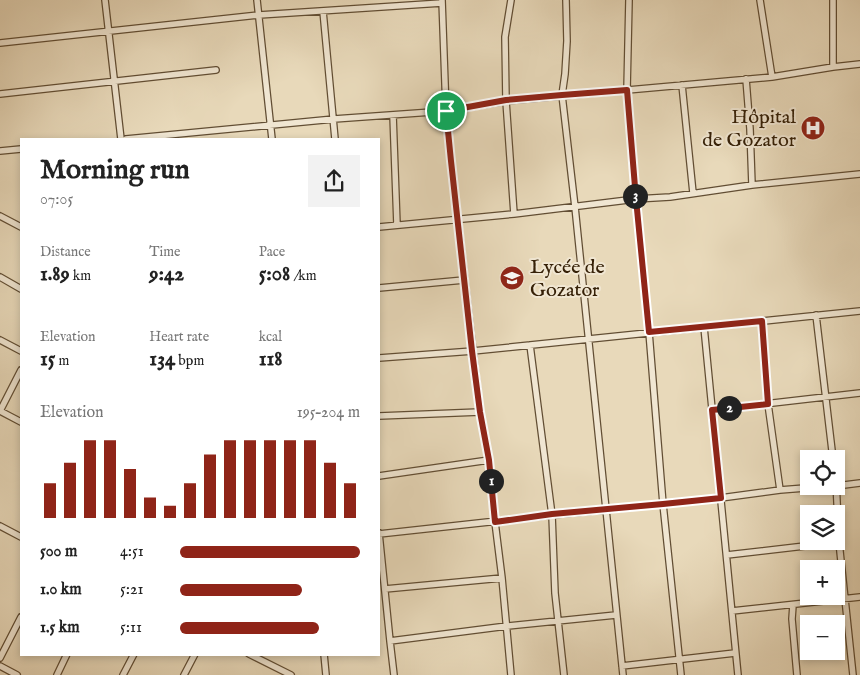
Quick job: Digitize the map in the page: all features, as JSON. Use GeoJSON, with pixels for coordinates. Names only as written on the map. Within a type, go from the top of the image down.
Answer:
{"type":"FeatureCollection","features":[{"type":"Feature","properties":{"kind":"street"},"geometry":{"type":"LineString","coordinates":[[105,0],[120,138]]}},
{"type":"Feature","properties":{"kind":"street"},"geometry":{"type":"LineString","coordinates":[[257,0],[272,138]]}},
{"type":"Feature","properties":{"kind":"street"},"geometry":{"type":"LineString","coordinates":[[511,0],[505,37],[506,100],[514,214]]}},
{"type":"Feature","properties":{"kind":"street"},"geometry":{"type":"LineString","coordinates":[[566,0],[565,74],[562,95],[623,675]]}},
{"type":"Feature","properties":{"kind":"street"},"geometry":{"type":"LineString","coordinates":[[629,0],[627,90],[663,504],[681,675]]}},
{"type":"Feature","properties":{"kind":"street"},"geometry":{"type":"LineString","coordinates":[[760,0],[772,77]]}},
{"type":"Feature","properties":{"kind":"street"},"geometry":{"type":"LineString","coordinates":[[832,67],[834,0]]}},
{"type":"Feature","properties":{"kind":"street"},"geometry":{"type":"LineString","coordinates":[[0,43],[259,15],[442,2],[446,111],[451,161],[472,351],[489,460],[512,675]]}},
{"type":"Feature","properties":{"kind":"street"},"geometry":{"type":"LineString","coordinates":[[323,10],[335,138]]}},
{"type":"Feature","properties":{"kind":"street"},"geometry":{"type":"LineString","coordinates":[[134,138],[334,119],[446,111],[506,100],[772,77],[860,64]]}},
{"type":"Feature","properties":{"kind":"street"},"geometry":{"type":"LineString","coordinates":[[0,94],[216,70]]}},
{"type":"Feature","properties":{"kind":"street"},"geometry":{"type":"LineString","coordinates":[[746,79],[752,185]]}},
{"type":"Feature","properties":{"kind":"street"},"geometry":{"type":"LineString","coordinates":[[682,85],[693,193]]}},
{"type":"Feature","properties":{"kind":"street"},"geometry":{"type":"LineString","coordinates":[[393,114],[396,225]]}},
{"type":"Feature","properties":{"kind":"street"},"geometry":{"type":"LineString","coordinates":[[0,151],[20,149]]}},
{"type":"Feature","properties":{"kind":"street"},"geometry":{"type":"LineString","coordinates":[[380,227],[670,197],[752,185],[860,174]]}},
{"type":"Feature","properties":{"kind":"street"},"geometry":{"type":"LineString","coordinates":[[0,216],[20,226]]}},
{"type":"Feature","properties":{"kind":"street"},"geometry":{"type":"LineString","coordinates":[[0,278],[20,288]]}},
{"type":"Feature","properties":{"kind":"street"},"geometry":{"type":"LineString","coordinates":[[380,288],[464,280]]}},
{"type":"Feature","properties":{"kind":"street"},"geometry":{"type":"LineString","coordinates":[[380,358],[472,351],[860,311]]}},
{"type":"Feature","properties":{"kind":"street"},"geometry":{"type":"LineString","coordinates":[[816,315],[832,450]]}},
{"type":"Feature","properties":{"kind":"street"},"geometry":{"type":"LineString","coordinates":[[762,321],[768,404],[780,490]]}},
{"type":"Feature","properties":{"kind":"street"},"geometry":{"type":"LineString","coordinates":[[704,327],[738,675]]}},
{"type":"Feature","properties":{"kind":"street"},"geometry":{"type":"LineString","coordinates":[[0,340],[20,351]]}},
{"type":"Feature","properties":{"kind":"street"},"geometry":{"type":"LineString","coordinates":[[530,345],[552,514],[555,593],[564,675]]}},
{"type":"Feature","properties":{"kind":"street"},"geometry":{"type":"LineString","coordinates":[[20,372],[0,411],[20,421]]}},
{"type":"Feature","properties":{"kind":"street"},"geometry":{"type":"LineString","coordinates":[[712,410],[860,393]]}},
{"type":"Feature","properties":{"kind":"street"},"geometry":{"type":"LineString","coordinates":[[380,416],[480,412]]}},
{"type":"Feature","properties":{"kind":"street"},"geometry":{"type":"LineString","coordinates":[[380,476],[489,460]]}},
{"type":"Feature","properties":{"kind":"street"},"geometry":{"type":"LineString","coordinates":[[845,485],[860,483]]}},
{"type":"Feature","properties":{"kind":"street"},"geometry":{"type":"LineString","coordinates":[[380,533],[800,488]]}},
{"type":"Feature","properties":{"kind":"street"},"geometry":{"type":"LineString","coordinates":[[0,526],[20,536]]}},
{"type":"Feature","properties":{"kind":"street"},"geometry":{"type":"LineString","coordinates":[[380,542],[394,675]]}},
{"type":"Feature","properties":{"kind":"street"},"geometry":{"type":"LineString","coordinates":[[727,555],[800,547]]}},
{"type":"Feature","properties":{"kind":"street"},"geometry":{"type":"LineString","coordinates":[[385,588],[502,578]]}},
{"type":"Feature","properties":{"kind":"street"},"geometry":{"type":"LineString","coordinates":[[852,675],[845,599],[860,598]]}},
{"type":"Feature","properties":{"kind":"street"},"geometry":{"type":"LineString","coordinates":[[732,611],[800,604]]}},
{"type":"Feature","properties":{"kind":"street"},"geometry":{"type":"LineString","coordinates":[[792,605],[798,675]]}},
{"type":"Feature","properties":{"kind":"street"},"geometry":{"type":"LineString","coordinates":[[390,641],[507,626],[616,616]]}},
{"type":"Feature","properties":{"kind":"street"},"geometry":{"type":"LineString","coordinates":[[0,658],[20,619]]}},
{"type":"Feature","properties":{"kind":"street"},"geometry":{"type":"LineString","coordinates":[[622,666],[735,654]]}},
{"type":"Feature","properties":{"kind":"street"},"geometry":{"type":"LineString","coordinates":[[57,675],[66,656]]}},
{"type":"Feature","properties":{"kind":"street"},"geometry":{"type":"LineString","coordinates":[[122,675],[133,656]]}},
{"type":"Feature","properties":{"kind":"street"},"geometry":{"type":"LineString","coordinates":[[184,675],[193,656]]}},
{"type":"Feature","properties":{"kind":"street"},"geometry":{"type":"LineString","coordinates":[[253,656],[291,675]]}},
{"type":"Feature","properties":{"kind":"street"},"geometry":{"type":"LineString","coordinates":[[324,656],[326,675]]}},
{"type":"Feature","properties":{"kind":"street"},"geometry":{"type":"LineString","coordinates":[[0,666],[17,675]]}},
{"type":"Feature","properties":{"kind":"place","name":"Hôpital de Gozator"},"geometry":{"type":"Point","coordinates":[813,128]}},
{"type":"Feature","properties":{"kind":"place","name":"Lycée de Gozator"},"geometry":{"type":"Point","coordinates":[512,278]}},
{"type":"Feature","properties":{"kind":"route"},"geometry":{"type":"LineString","coordinates":[[627,90],[649,332],[762,321],[768,404],[712,410],[721,498],[552,514],[495,522],[489,460],[472,351],[446,111],[506,100],[627,90]]}}]}
